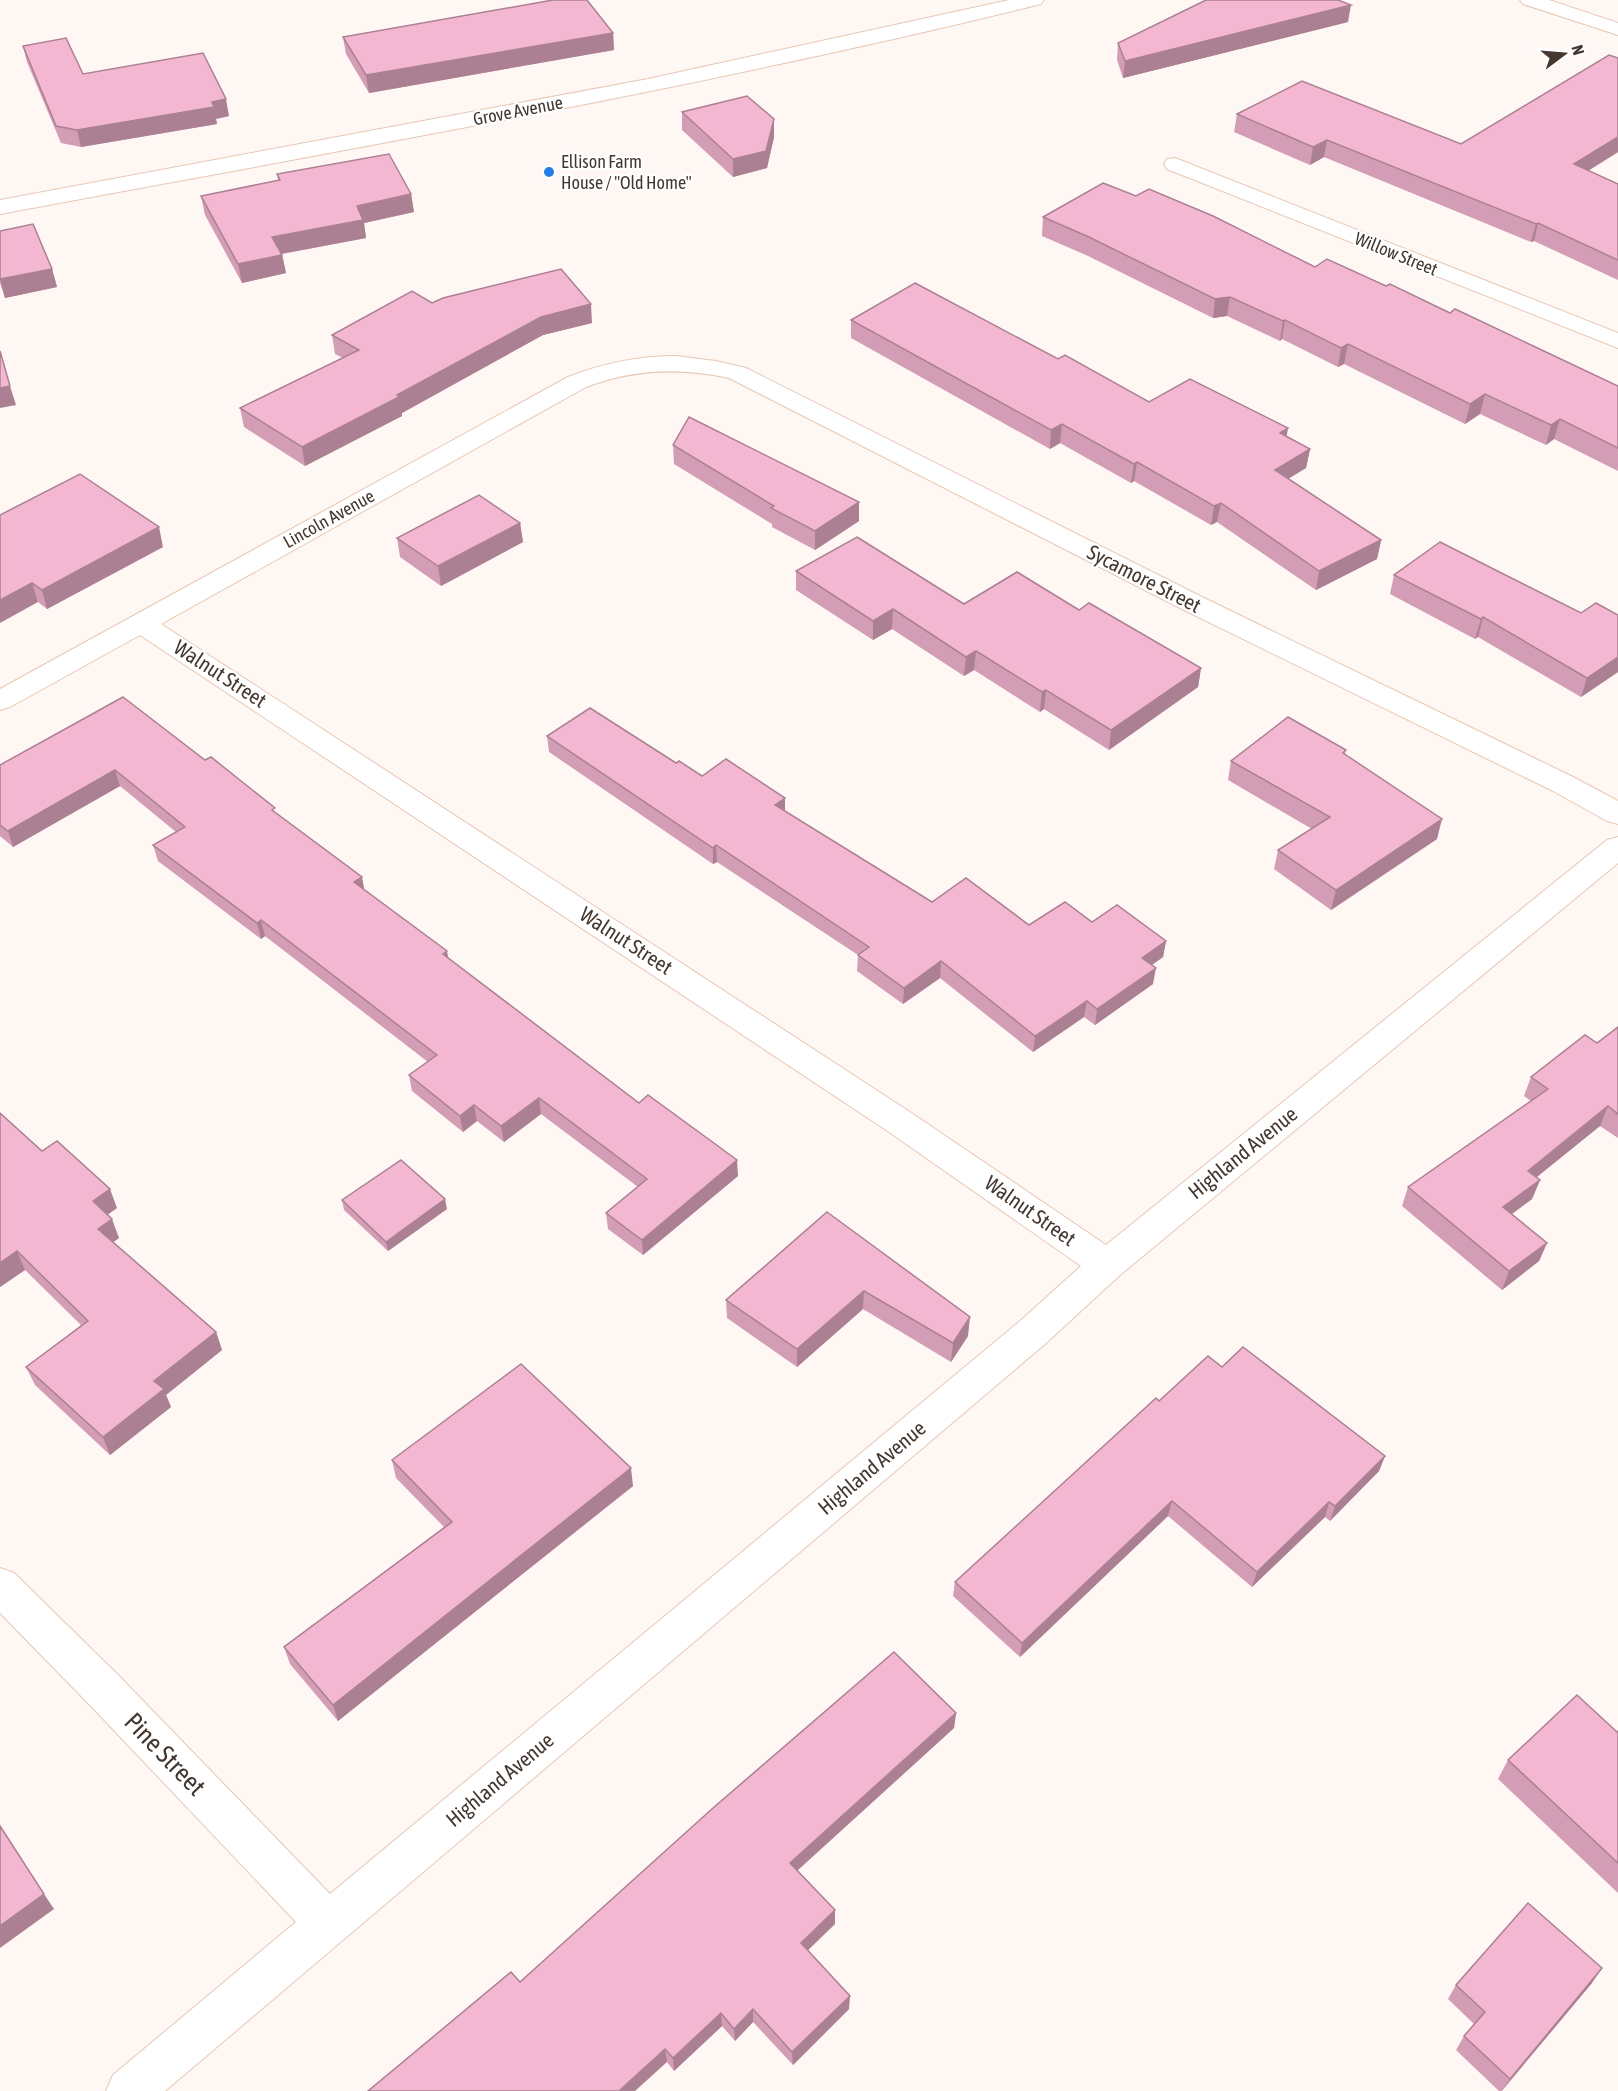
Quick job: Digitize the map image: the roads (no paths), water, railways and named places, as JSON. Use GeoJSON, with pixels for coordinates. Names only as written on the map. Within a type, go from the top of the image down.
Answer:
{"type":"FeatureCollection","features":[{"type":"Feature","properties":{"kind":"street","name":"Grove Avenue"},"geometry":{"type":"LineString","coordinates":[[0,207],[698,76],[876,38],[1034,0]]}},
{"type":"Feature","properties":{"kind":"street"},"geometry":{"type":"LineString","coordinates":[[1530,0],[1618,29]]}},
{"type":"Feature","properties":{"kind":"street","name":"Willow Street"},"geometry":{"type":"LineString","coordinates":[[1175,164],[1618,341]]}},
{"type":"Feature","properties":{"kind":"street","name":"Lincoln Avenue"},"geometry":{"type":"LineString","coordinates":[[0,701],[577,382],[600,372],[632,364],[666,361]]}},
{"type":"Feature","properties":{"kind":"street","name":"Sycamore Street"},"geometry":{"type":"LineString","coordinates":[[666,361],[706,365],[737,373],[1192,603],[1563,783],[1618,814]]}},
{"type":"Feature","properties":{"kind":"street","name":"Walnut Street"},"geometry":{"type":"LineString","coordinates":[[141,623],[901,1123],[1107,1265]]}},
{"type":"Feature","properties":{"kind":"street","name":"Highland Avenue"},"geometry":{"type":"LineString","coordinates":[[129,2091],[1032,1333],[1107,1265],[1618,847]]}},
{"type":"Feature","properties":{"kind":"street","name":"Pine Street"},"geometry":{"type":"LineString","coordinates":[[0,1586],[111,1697],[328,1924]]}},
{"type":"Feature","properties":{"kind":"place","name":"Ellison Farm House / \"Old Home\""},"geometry":{"type":"Point","coordinates":[549,172]}}]}
